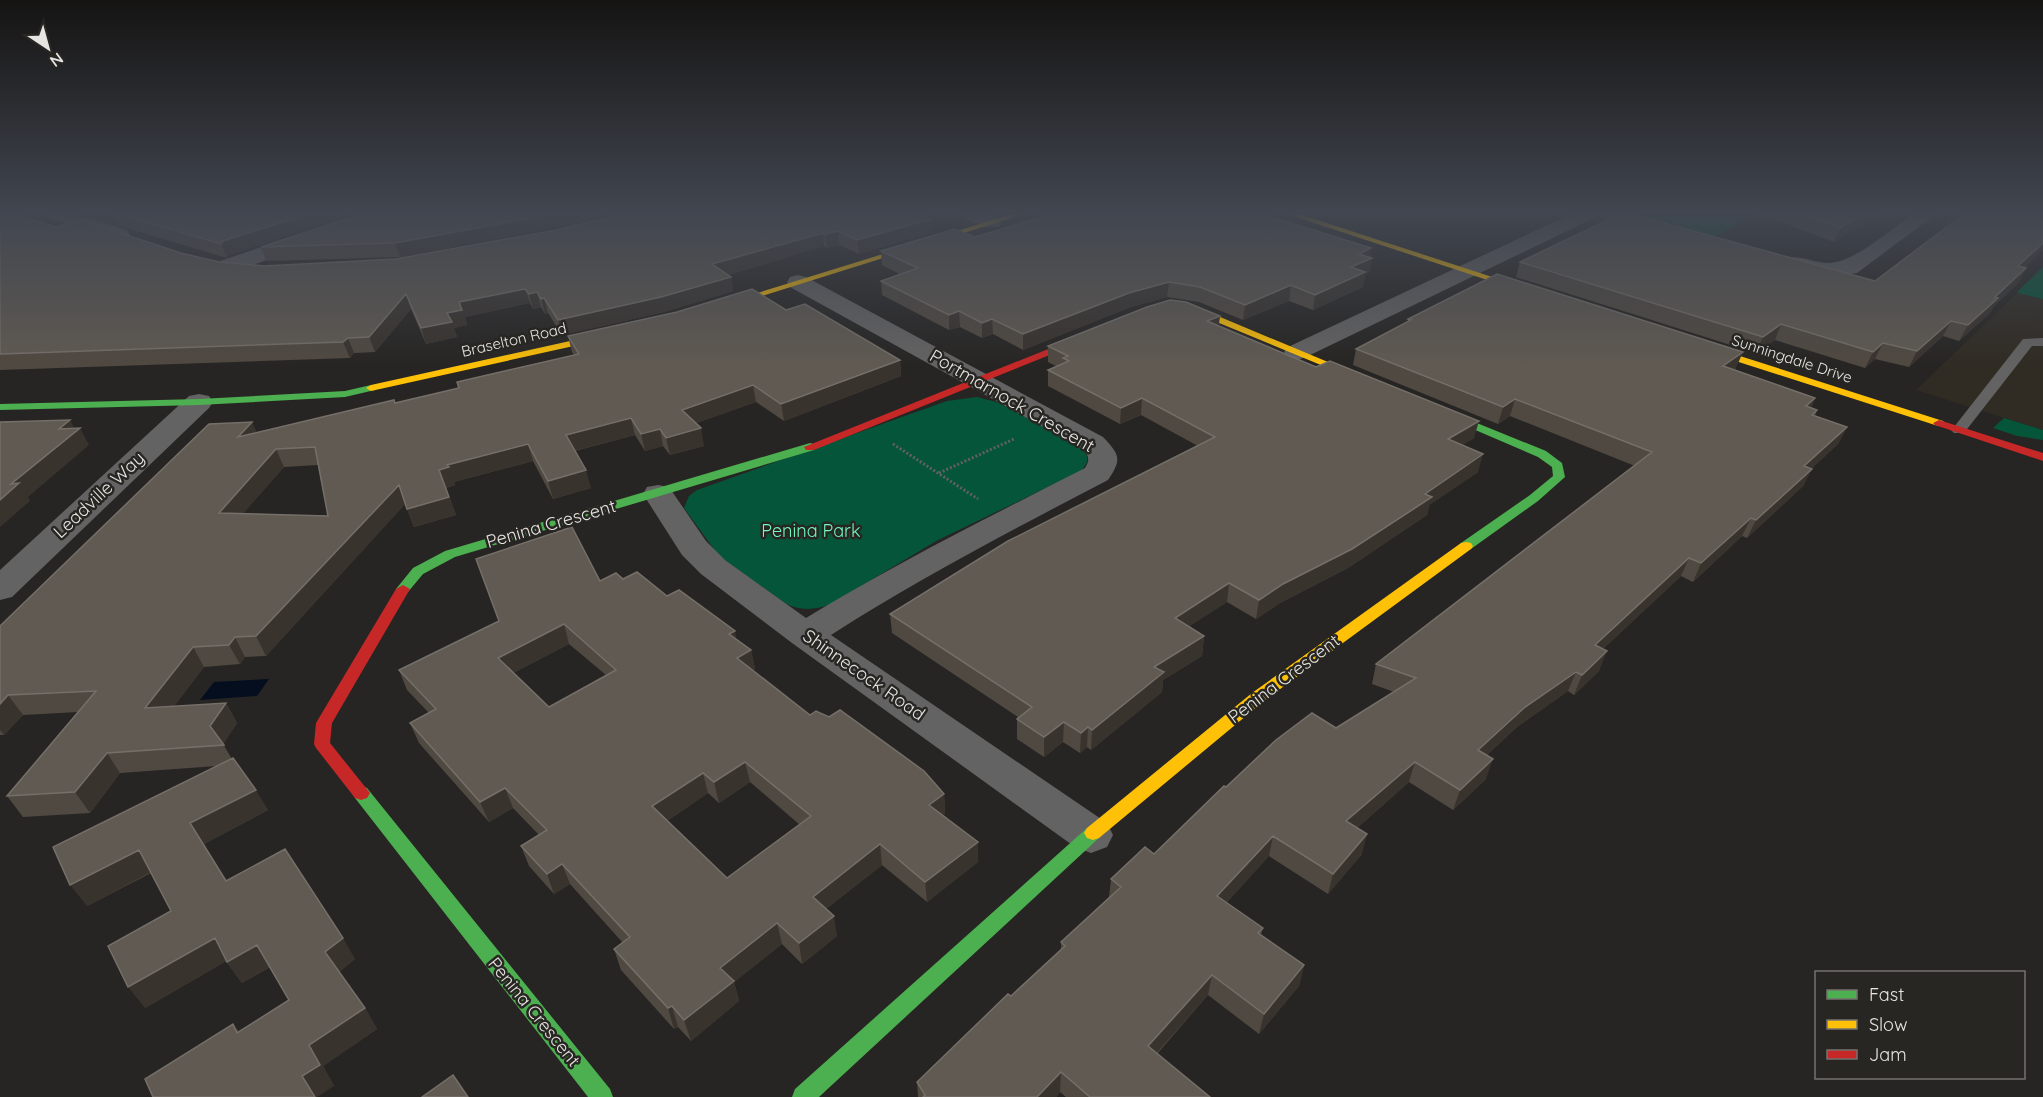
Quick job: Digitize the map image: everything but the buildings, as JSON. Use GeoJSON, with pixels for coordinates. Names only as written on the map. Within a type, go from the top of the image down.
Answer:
{"type":"FeatureCollection","features":[{"type":"Feature","properties":{"kind":"street"},"geometry":{"type":"LineString","coordinates":[[228,265],[281,270]]}},
{"type":"Feature","properties":{"kind":"street"},"geometry":{"type":"LineString","coordinates":[[708,310],[853,265]]}},
{"type":"Feature","properties":{"kind":"street"},"geometry":{"type":"LineString","coordinates":[[1449,265],[1545,296]]}},
{"type":"Feature","properties":{"kind":"street"},"geometry":{"type":"LineString","coordinates":[[1297,352],[1479,265]]}},
{"type":"Feature","properties":{"kind":"street"},"geometry":{"type":"LineString","coordinates":[[1805,265],[1844,270],[1851,265]]}},
{"type":"Feature","properties":{"kind":"street","name":"Portmarnock Crescent"},"geometry":{"type":"LineString","coordinates":[[798,282],[1093,443],[1102,454],[1104,461],[1097,474],[872,593],[805,635]]}},
{"type":"Feature","properties":{"kind":"street"},"geometry":{"type":"LineString","coordinates":[[1158,308],[1168,306],[1190,309],[1374,384]]}},
{"type":"Feature","properties":{"kind":"street","name":"Braselton Road"},"geometry":{"type":"LineString","coordinates":[[0,407],[199,402],[321,396],[368,390],[633,330]]}},
{"type":"Feature","properties":{"kind":"street","name":"Penina Crescent"},"geometry":{"type":"LineString","coordinates":[[602,1097],[328,755],[322,744],[321,734],[324,723],[404,589],[418,571],[450,554],[802,450],[1097,332]]}},
{"type":"Feature","properties":{"kind":"street","name":"Sunningdale Drive"},"geometry":{"type":"LineString","coordinates":[[1679,340],[2043,457]]}},
{"type":"Feature","properties":{"kind":"street","name":"Leadville Way"},"geometry":{"type":"LineString","coordinates":[[0,590],[199,402]]}},
{"type":"Feature","properties":{"kind":"street","name":"Penina Crescent"},"geometry":{"type":"LineString","coordinates":[[803,1097],[1091,835],[1258,697],[1429,571],[1534,498],[1559,477],[1558,466],[1542,454],[1418,402]]}},
{"type":"Feature","properties":{"kind":"street","name":"Shinnecock Road"},"geometry":{"type":"LineString","coordinates":[[658,494],[703,558],[805,635],[1091,835]]}},
{"type":"Feature","properties":{"kind":"lane"},"geometry":{"type":"LineString","coordinates":[[1959,430],[2028,342],[2043,342]]}},
{"type":"Feature","properties":{"kind":"path"},"geometry":{"type":"LineString","coordinates":[[864,426],[1009,519]]}},
{"type":"Feature","properties":{"kind":"path"},"geometry":{"type":"LineString","coordinates":[[938,473],[1014,440]]}},
{"type":"Feature","properties":{"kind":"shaded area"},"geometry":{"type":"Polygon","coordinates":[[[2017,293],[2043,299],[2043,430],[1916,390],[2017,293]]]}},
{"type":"Feature","properties":{"kind":"green space"},"geometry":{"type":"Polygon","coordinates":[[[2043,267],[2043,299],[2017,293],[2019,290],[2043,267]]]}},
{"type":"Feature","properties":{"kind":"green space","name":"Penina Park"},"geometry":{"type":"Polygon","coordinates":[[[977,397],[1000,403],[1079,446],[1087,456],[1087,462],[1079,472],[938,540],[829,605],[807,609],[785,603],[719,556],[684,508],[689,496],[697,490],[947,401],[977,397]]]}},
{"type":"Feature","properties":{"kind":"green space"},"geometry":{"type":"Polygon","coordinates":[[[2004,418],[2043,430],[2043,440],[2017,436],[1993,428],[2004,418]]]}},
{"type":"Feature","properties":{"kind":"water"},"geometry":{"type":"Polygon","coordinates":[[[269,679],[257,696],[200,700],[214,682],[269,679]]]}},
{"type":"Feature","properties":{"kind":"traffic: fast"},"geometry":{"type":"LineString","coordinates":[[0,407],[199,402],[345,394],[371,388]]}},
{"type":"Feature","properties":{"kind":"traffic: fast"},"geometry":{"type":"LineString","coordinates":[[1435,409],[1542,454],[1558,466],[1559,477],[1534,498],[1466,546]]}},
{"type":"Feature","properties":{"kind":"traffic: fast"},"geometry":{"type":"LineString","coordinates":[[403,589],[418,571],[450,554],[810,447]]}},
{"type":"Feature","properties":{"kind":"traffic: fast"},"geometry":{"type":"LineString","coordinates":[[361,793],[602,1097]]}},
{"type":"Feature","properties":{"kind":"traffic: fast"},"geometry":{"type":"LineString","coordinates":[[803,1097],[1093,833]]}},
{"type":"Feature","properties":{"kind":"traffic: slow"},"geometry":{"type":"LineString","coordinates":[[717,307],[853,265]]}},
{"type":"Feature","properties":{"kind":"traffic: slow"},"geometry":{"type":"LineString","coordinates":[[1450,265],[1530,291]]}},
{"type":"Feature","properties":{"kind":"traffic: slow"},"geometry":{"type":"LineString","coordinates":[[1176,307],[1210,316],[1366,380]]}},
{"type":"Feature","properties":{"kind":"traffic: slow"},"geometry":{"type":"LineString","coordinates":[[371,388],[615,334]]}},
{"type":"Feature","properties":{"kind":"traffic: slow"},"geometry":{"type":"LineString","coordinates":[[1696,345],[1939,423]]}},
{"type":"Feature","properties":{"kind":"traffic: slow"},"geometry":{"type":"LineString","coordinates":[[1093,833],[1258,697],[1466,546]]}},
{"type":"Feature","properties":{"kind":"traffic: jam"},"geometry":{"type":"LineString","coordinates":[[810,447],[1088,336]]}},
{"type":"Feature","properties":{"kind":"traffic: jam"},"geometry":{"type":"LineString","coordinates":[[1939,423],[2043,457]]}},
{"type":"Feature","properties":{"kind":"traffic: jam"},"geometry":{"type":"LineString","coordinates":[[361,793],[322,744],[324,723],[403,589]]}}]}
